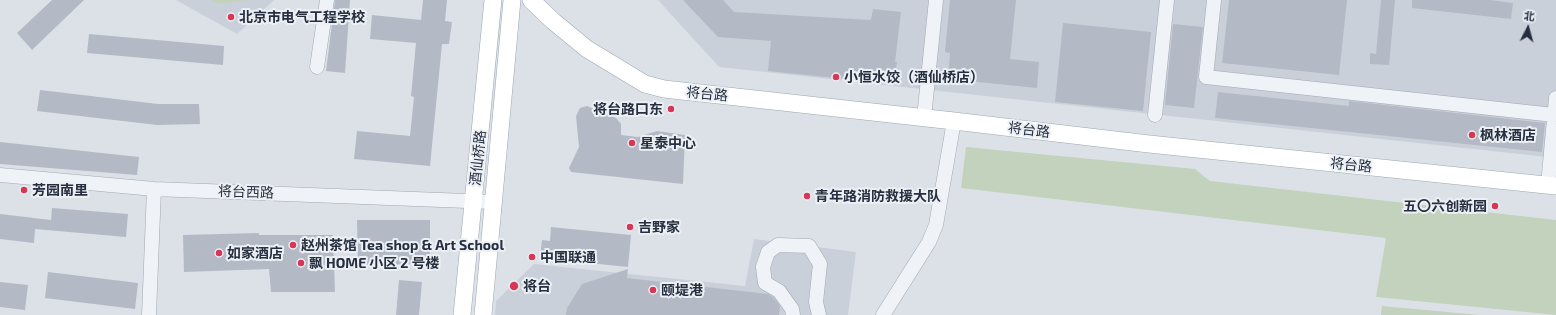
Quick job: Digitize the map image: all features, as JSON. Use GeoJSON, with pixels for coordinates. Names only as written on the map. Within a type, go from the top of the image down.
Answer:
{"type":"FeatureCollection","features":[{"type":"Feature","properties":{"kind":"main road","name":"酒仙桥路"},"geometry":{"type":"LineString","coordinates":[[462,315],[493,0]]}},
{"type":"Feature","properties":{"kind":"main road","name":"酒仙桥路"},"geometry":{"type":"LineString","coordinates":[[483,315],[512,0]]}},
{"type":"Feature","properties":{"kind":"main road","name":"将台路"},"geometry":{"type":"LineString","coordinates":[[531,0],[552,21],[587,49],[645,84],[673,90],[1149,144],[1552,186]]}},
{"type":"Feature","properties":{"kind":"street"},"geometry":{"type":"LineString","coordinates":[[317,67],[327,0]]}},
{"type":"Feature","properties":{"kind":"street"},"geometry":{"type":"LineString","coordinates":[[924,118],[936,0]]}},
{"type":"Feature","properties":{"kind":"street"},"geometry":{"type":"LineString","coordinates":[[1155,115],[1167,0]]}},
{"type":"Feature","properties":{"kind":"street"},"geometry":{"type":"LineString","coordinates":[[1214,0],[1206,77],[1554,115]]}},
{"type":"Feature","properties":{"kind":"street"},"geometry":{"type":"LineString","coordinates":[[1552,186],[1554,115],[1556,98]]}},
{"type":"Feature","properties":{"kind":"street"},"geometry":{"type":"LineString","coordinates":[[883,315],[929,242],[936,225],[954,121]]}},
{"type":"Feature","properties":{"kind":"street","name":"将台西路"},"geometry":{"type":"LineString","coordinates":[[0,175],[154,189],[474,200],[493,202]]}},
{"type":"Feature","properties":{"kind":"street"},"geometry":{"type":"LineString","coordinates":[[149,315],[154,189]]}},
{"type":"Feature","properties":{"kind":"street"},"geometry":{"type":"LineString","coordinates":[[793,315],[792,309],[779,291],[765,283],[763,267],[768,252],[778,245],[809,246],[820,264],[816,302],[819,315]]}},
{"type":"Feature","properties":{"kind":"shaded area","name":"北京市电气工程学校"},"geometry":{"type":"Polygon","coordinates":[[[176,0],[274,0],[237,34],[176,0]]]}},
{"type":"Feature","properties":{"kind":"shaded area"},"geometry":{"type":"Polygon","coordinates":[[[658,0],[1556,0],[1556,158],[719,67],[658,0]]]}},
{"type":"Feature","properties":{"kind":"shaded area","name":"颐堤港"},"geometry":{"type":"Polygon","coordinates":[[[754,239],[856,252],[848,315],[495,315],[496,301],[534,264],[745,286],[754,239]]]}},
{"type":"Feature","properties":{"kind":"green space"},"geometry":{"type":"Polygon","coordinates":[[[211,0],[247,0],[217,4],[211,0]]]}},
{"type":"Feature","properties":{"kind":"green space"},"geometry":{"type":"Polygon","coordinates":[[[966,147],[1195,169],[1210,181],[1556,220],[1556,315],[1376,297],[1386,238],[961,188],[966,147]]]}},
{"type":"Feature","properties":{"kind":"green space"},"geometry":{"type":"Polygon","coordinates":[[[1382,306],[1480,315],[1381,315],[1382,306]]]}},
{"type":"Feature","properties":{"kind":"building"},"geometry":{"type":"Polygon","coordinates":[[[52,0],[84,0],[32,50],[17,33],[52,0]]]}},
{"type":"Feature","properties":{"kind":"building"},"geometry":{"type":"Polygon","coordinates":[[[335,0],[350,0],[345,73],[326,71],[335,0]]]}},
{"type":"Feature","properties":{"kind":"building"},"geometry":{"type":"Polygon","coordinates":[[[423,0],[447,0],[445,21],[452,22],[449,44],[442,44],[430,166],[354,159],[357,131],[410,136],[414,97],[411,96],[416,43],[370,39],[372,15],[421,20],[423,0]]]}},
{"type":"Feature","properties":{"kind":"building"},"geometry":{"type":"Polygon","coordinates":[[[683,0],[723,0],[734,12],[871,20],[873,9],[901,12],[894,84],[768,71],[771,41],[718,37],[683,0]]]}},
{"type":"Feature","properties":{"kind":"building"},"geometry":{"type":"Polygon","coordinates":[[[950,0],[1016,0],[1010,59],[1039,62],[1037,88],[948,79],[950,53],[945,52],[950,0]]]}},
{"type":"Feature","properties":{"kind":"building"},"geometry":{"type":"Polygon","coordinates":[[[1229,0],[1347,0],[1339,75],[1222,63],[1229,0]]]}},
{"type":"Feature","properties":{"kind":"building"},"geometry":{"type":"Polygon","coordinates":[[[1381,0],[1395,0],[1389,65],[1370,64],[1370,53],[1376,54],[1381,0]]]}},
{"type":"Feature","properties":{"kind":"building"},"geometry":{"type":"Polygon","coordinates":[[[1412,0],[1490,0],[1513,3],[1511,19],[1412,8],[1412,0]]]}},
{"type":"Feature","properties":{"kind":"building"},"geometry":{"type":"Polygon","coordinates":[[[1063,23],[1151,32],[1143,111],[1055,102],[1063,23]]]}},
{"type":"Feature","properties":{"kind":"building"},"geometry":{"type":"Polygon","coordinates":[[[1173,24],[1203,27],[1194,108],[1165,105],[1173,24]]]}},
{"type":"Feature","properties":{"kind":"building"},"geometry":{"type":"Polygon","coordinates":[[[89,34],[224,46],[223,65],[87,53],[89,34]]]}},
{"type":"Feature","properties":{"kind":"building"},"geometry":{"type":"Polygon","coordinates":[[[40,90],[158,104],[199,104],[200,124],[157,125],[37,111],[40,90]]]}},
{"type":"Feature","properties":{"kind":"building"},"geometry":{"type":"Polygon","coordinates":[[[1218,92],[1349,106],[1349,101],[1545,123],[1542,152],[1215,118],[1218,92]]]}},
{"type":"Feature","properties":{"kind":"building","name":"星泰中心"},"geometry":{"type":"Polygon","coordinates":[[[587,106],[616,118],[621,124],[621,135],[638,137],[657,131],[685,135],[683,184],[571,172],[569,168],[579,147],[576,116],[580,108],[587,106]]]}},
{"type":"Feature","properties":{"kind":"building"},"geometry":{"type":"Polygon","coordinates":[[[0,142],[139,157],[137,175],[0,164],[0,142]]]}},
{"type":"Feature","properties":{"kind":"building"},"geometry":{"type":"Polygon","coordinates":[[[52,208],[128,214],[126,237],[35,229],[34,243],[0,239],[0,214],[51,220],[52,208]]]}},
{"type":"Feature","properties":{"kind":"building"},"geometry":{"type":"Polygon","coordinates":[[[357,220],[430,220],[430,264],[358,265],[357,220]]]}},
{"type":"Feature","properties":{"kind":"building"},"geometry":{"type":"Polygon","coordinates":[[[551,227],[631,235],[628,267],[540,258],[542,240],[550,241],[551,227]]]}},
{"type":"Feature","properties":{"kind":"building"},"geometry":{"type":"Polygon","coordinates":[[[259,233],[259,235],[333,235],[335,292],[271,292],[269,269],[184,272],[183,235],[259,233]]]}},
{"type":"Feature","properties":{"kind":"building","name":"颐堤港"},"geometry":{"type":"Polygon","coordinates":[[[628,269],[627,278],[768,294],[773,297],[780,306],[779,315],[566,315],[567,308],[582,284],[628,269]]]}},
{"type":"Feature","properties":{"kind":"building"},"geometry":{"type":"Polygon","coordinates":[[[48,272],[138,283],[135,309],[45,298],[48,272]]]}},
{"type":"Feature","properties":{"kind":"building"},"geometry":{"type":"Polygon","coordinates":[[[399,280],[422,282],[419,315],[396,315],[399,280]]]}},
{"type":"Feature","properties":{"kind":"building"},"geometry":{"type":"Polygon","coordinates":[[[0,282],[28,285],[25,310],[0,307],[0,282]]]}},
{"type":"Feature","properties":{"kind":"place","name":"北京市电气工程学校"},"geometry":{"type":"Point","coordinates":[231,17]}},
{"type":"Feature","properties":{"kind":"place","name":"小恒水饺（酒仙桥店）"},"geometry":{"type":"Point","coordinates":[836,77]}},
{"type":"Feature","properties":{"kind":"place","name":"将台路口东"},"geometry":{"type":"Point","coordinates":[671,109]}},
{"type":"Feature","properties":{"kind":"place","name":"枫林酒店"},"geometry":{"type":"Point","coordinates":[1472,135]}},
{"type":"Feature","properties":{"kind":"place","name":"星泰中心"},"geometry":{"type":"Point","coordinates":[632,143]}},
{"type":"Feature","properties":{"kind":"place","name":"芳园南里"},"geometry":{"type":"Point","coordinates":[24,190]}},
{"type":"Feature","properties":{"kind":"place","name":"青年路消防救援大队"},"geometry":{"type":"Point","coordinates":[807,196]}},
{"type":"Feature","properties":{"kind":"place","name":"五〇六创新园"},"geometry":{"type":"Point","coordinates":[1495,206]}},
{"type":"Feature","properties":{"kind":"place","name":"吉野家"},"geometry":{"type":"Point","coordinates":[630,227]}},
{"type":"Feature","properties":{"kind":"place","name":"赵州茶馆 Tea shop & Art School"},"geometry":{"type":"Point","coordinates":[293,245]}},
{"type":"Feature","properties":{"kind":"place","name":"如家酒店"},"geometry":{"type":"Point","coordinates":[219,253]}},
{"type":"Feature","properties":{"kind":"place","name":"中国联通"},"geometry":{"type":"Point","coordinates":[532,257]}},
{"type":"Feature","properties":{"kind":"place","name":"飘 HOME 小区 2 号楼"},"geometry":{"type":"Point","coordinates":[301,263]}},
{"type":"Feature","properties":{"kind":"place","name":"将台"},"geometry":{"type":"Point","coordinates":[514,286]}},
{"type":"Feature","properties":{"kind":"place","name":"颐堤港"},"geometry":{"type":"Point","coordinates":[653,290]}}]}
